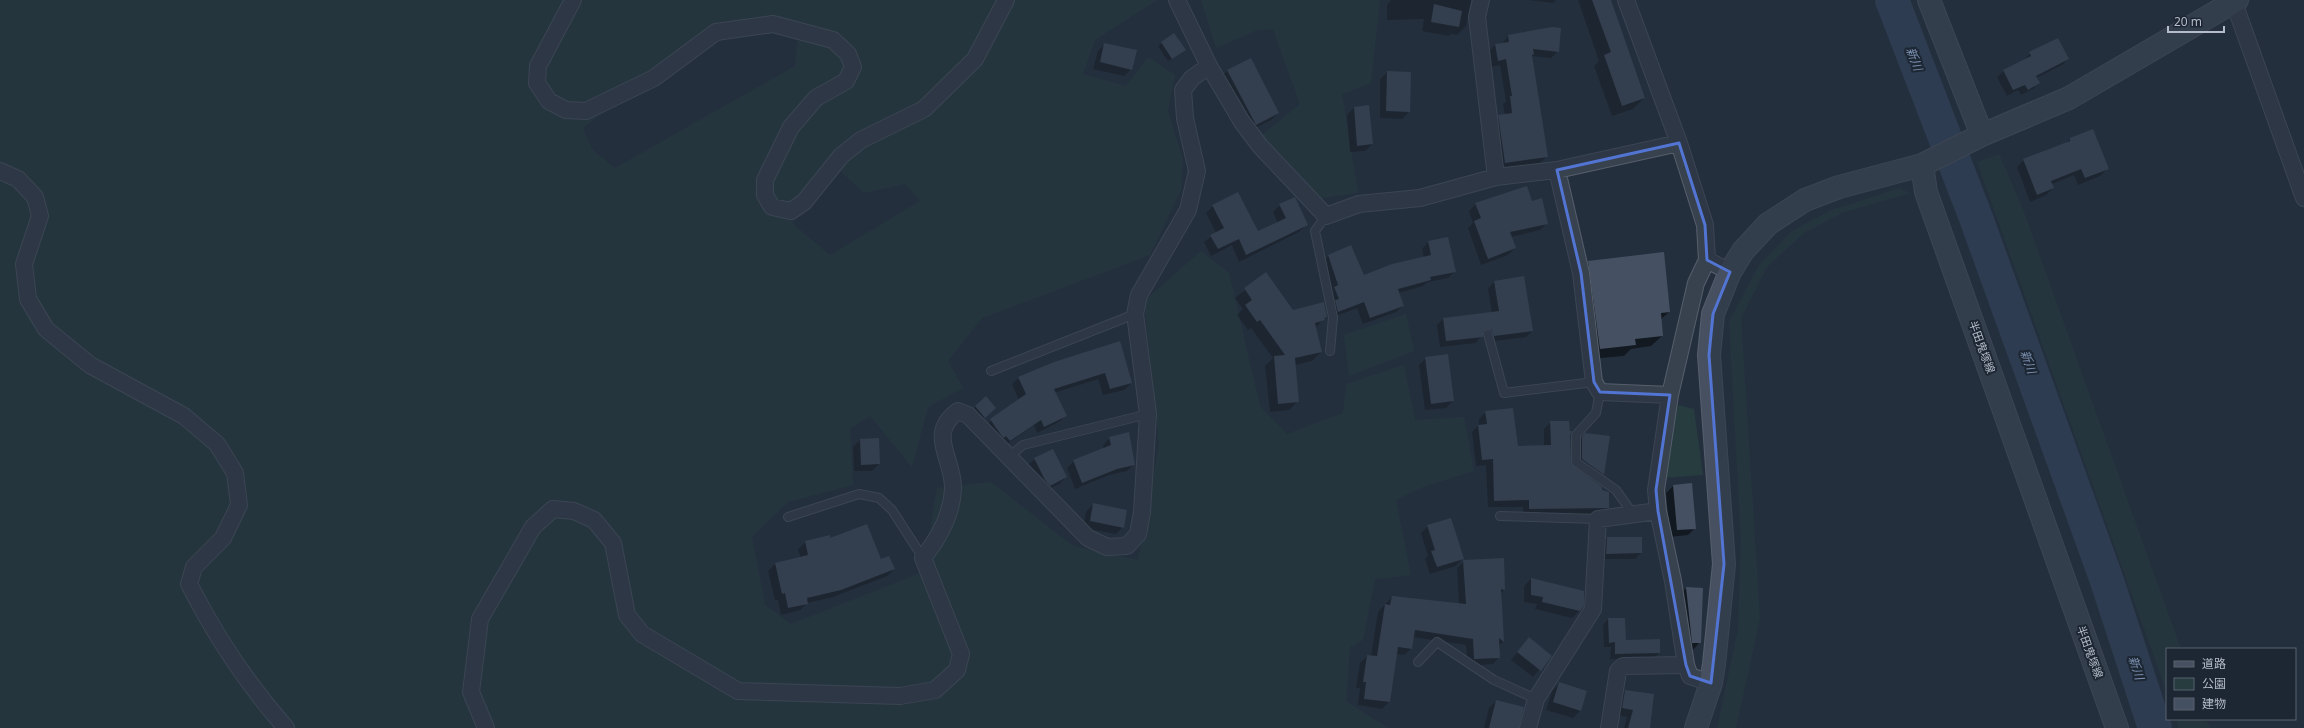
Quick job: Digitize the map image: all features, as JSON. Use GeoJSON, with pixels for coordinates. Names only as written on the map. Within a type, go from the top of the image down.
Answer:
{"type":"FeatureCollection","features":[{"type":"Feature","properties":{"kind":"street"},"geometry":{"type":"LineString","coordinates":[[573,0],[538,66],[537,83],[549,101],[566,110],[586,111],[654,78],[716,32],[773,24],[833,40],[848,54],[853,67],[846,80],[816,98],[791,127],[765,180],[765,195],[772,207],[791,210],[804,202],[841,156],[861,140],[924,109],[975,59],[1006,0]]}},
{"type":"Feature","properties":{"kind":"street"},"geometry":{"type":"LineString","coordinates":[[1177,0],[1209,66],[1242,122],[1260,146],[1326,216],[1359,204],[1420,198],[1496,177],[1557,170],[1679,143]]}},
{"type":"Feature","properties":{"kind":"street"},"geometry":{"type":"LineString","coordinates":[[1481,0],[1477,17],[1496,177]]}},
{"type":"Feature","properties":{"kind":"street"},"geometry":{"type":"LineString","coordinates":[[1626,0],[1679,143],[1705,225],[1707,260],[1696,283],[1670,395],[1656,490],[1658,511],[1673,581],[1686,665],[1690,676],[1711,683]]}},
{"type":"Feature","properties":{"kind":"street"},"geometry":{"type":"LineString","coordinates":[[1929,0],[1982,134]]}},
{"type":"Feature","properties":{"kind":"street"},"geometry":{"type":"LineString","coordinates":[[1696,728],[1711,683],[1724,564],[1709,355],[1714,314],[1730,272],[1743,251],[1768,224],[1805,200],[1839,187],[1922,165],[1982,134],[2069,98],[2234,1],[2304,198]]}},
{"type":"Feature","properties":{"kind":"street"},"geometry":{"type":"LineString","coordinates":[[486,728],[471,692],[480,620],[533,527],[553,509],[574,511],[594,520],[613,543],[626,615],[642,634],[738,691],[900,696],[935,690],[957,670],[961,654],[923,558],[935,543],[951,507],[954,488],[942,433],[946,419],[958,411],[968,415],[1088,538],[1108,548],[1127,546],[1138,534],[1142,512],[1148,414],[1135,314],[1140,295],[1188,210],[1197,171],[1185,118],[1183,90],[1192,78],[1209,66]]}},
{"type":"Feature","properties":{"kind":"street","name":"半田鬼塚線"},"geometry":{"type":"LineString","coordinates":[[1922,165],[1926,192],[2117,728]]}},
{"type":"Feature","properties":{"kind":"street"},"geometry":{"type":"LineString","coordinates":[[1557,170],[1581,273],[1597,387],[1670,395]]}},
{"type":"Feature","properties":{"kind":"street"},"geometry":{"type":"LineString","coordinates":[[0,171],[18,179],[36,197],[40,216],[24,264],[28,299],[46,329],[90,365],[184,416],[217,444],[236,473],[239,505],[223,538],[194,567],[189,584],[201,608],[262,702],[286,728]]}},
{"type":"Feature","properties":{"kind":"street"},"geometry":{"type":"LineString","coordinates":[[1707,260],[1730,272]]}},
{"type":"Feature","properties":{"kind":"street"},"geometry":{"type":"LineString","coordinates":[[1528,728],[1536,699],[1593,609],[1598,519],[1658,511]]}},
{"type":"Feature","properties":{"kind":"street"},"geometry":{"type":"LineString","coordinates":[[1609,728],[1618,671],[1623,666],[1686,665]]}},
{"type":"Feature","properties":{"kind":"lane"},"geometry":{"type":"LineString","coordinates":[[1326,216],[1315,231],[1333,317],[1330,351]]}},
{"type":"Feature","properties":{"kind":"lane"},"geometry":{"type":"LineString","coordinates":[[991,371],[1135,314]]}},
{"type":"Feature","properties":{"kind":"lane"},"geometry":{"type":"LineString","coordinates":[[1488,334],[1504,393],[1597,387],[1596,412],[1576,435],[1576,462],[1616,490],[1633,514]]}},
{"type":"Feature","properties":{"kind":"lane"},"geometry":{"type":"LineString","coordinates":[[1010,457],[1023,445],[1148,414]]}},
{"type":"Feature","properties":{"kind":"lane"},"geometry":{"type":"LineString","coordinates":[[788,517],[859,494],[879,498],[892,510],[923,558]]}},
{"type":"Feature","properties":{"kind":"lane"},"geometry":{"type":"LineString","coordinates":[[1500,516],[1598,519]]}},
{"type":"Feature","properties":{"kind":"lane"},"geometry":{"type":"LineString","coordinates":[[1418,662],[1437,642],[1494,680],[1536,699]]}},
{"type":"Feature","properties":{"kind":"highlighted area"},"geometry":{"type":"Polygon","coordinates":[[[1679,143],[1705,225],[1707,260],[1730,272],[1713,314],[1709,355],[1724,564],[1711,683],[1690,676],[1686,665],[1658,511],[1656,490],[1670,395],[1600,392],[1594,382],[1581,273],[1557,170],[1679,143]]]}},
{"type":"Feature","properties":{"kind":"green space"},"geometry":{"type":"Polygon","coordinates":[[[0,0],[1157,0],[1095,40],[1083,74],[1126,86],[1148,57],[1175,75],[1168,111],[1183,160],[1181,190],[1150,255],[982,318],[948,361],[963,388],[928,407],[912,467],[870,416],[850,429],[853,485],[788,502],[752,537],[765,605],[791,624],[923,572],[937,488],[991,482],[1073,546],[1138,560],[1159,444],[1144,301],[1201,251],[1229,273],[1260,406],[1287,434],[1343,413],[1346,384],[1404,365],[1415,420],[1464,417],[1474,471],[1426,486],[1396,500],[1411,575],[1375,579],[1363,640],[1350,647],[1346,701],[1388,728],[0,728],[0,0]],[[776,18],[714,26],[583,128],[592,149],[615,168],[795,66],[798,36],[776,18]],[[835,166],[792,223],[830,255],[920,201],[905,184],[864,193],[835,166]]]}},
{"type":"Feature","properties":{"kind":"green space"},"geometry":{"type":"Polygon","coordinates":[[[1201,0],[1380,0],[1371,83],[1342,94],[1358,193],[1317,199],[1262,135],[1300,104],[1273,29],[1255,31],[1216,48],[1201,0]]]}},
{"type":"Feature","properties":{"kind":"green space"},"geometry":{"type":"Polygon","coordinates":[[[1999,154],[2024,212],[2181,648],[2166,648],[2166,690],[1977,162],[1999,154]]]}},
{"type":"Feature","properties":{"kind":"green space"},"geometry":{"type":"Polygon","coordinates":[[[1899,188],[1910,193],[1842,213],[1804,233],[1767,267],[1741,318],[1760,618],[1736,728],[1717,728],[1738,630],[1741,540],[1729,322],[1759,265],[1791,232],[1829,211],[1899,188]]]}},
{"type":"Feature","properties":{"kind":"green space"},"geometry":{"type":"Polygon","coordinates":[[[1406,314],[1414,351],[1349,376],[1344,335],[1406,314]]]}},
{"type":"Feature","properties":{"kind":"green space"},"geometry":{"type":"Polygon","coordinates":[[[1678,405],[1694,409],[1703,475],[1664,478],[1678,405]]]}},
{"type":"Feature","properties":{"kind":"green space"},"geometry":{"type":"Polygon","coordinates":[[[2176,720],[2206,720],[2210,728],[2179,728],[2176,720]]]}},
{"type":"Feature","properties":{"kind":"building"},"geometry":{"type":"Polygon","coordinates":[[[1592,0],[1611,0],[1645,98],[1622,106],[1604,55],[1611,52],[1592,0]]]}},
{"type":"Feature","properties":{"kind":"building"},"geometry":{"type":"Polygon","coordinates":[[[1434,4],[1462,11],[1459,27],[1431,22],[1434,4]]]}},
{"type":"Feature","properties":{"kind":"building"},"geometry":{"type":"Polygon","coordinates":[[[1552,27],[1561,28],[1559,52],[1533,49],[1534,54],[1532,55],[1548,157],[1505,163],[1498,115],[1512,113],[1510,96],[1512,96],[1506,59],[1498,61],[1495,44],[1509,42],[1508,35],[1552,27]]]}},
{"type":"Feature","properties":{"kind":"building"},"geometry":{"type":"Polygon","coordinates":[[[1174,33],[1186,50],[1172,59],[1161,42],[1174,33]]]}},
{"type":"Feature","properties":{"kind":"building"},"geometry":{"type":"Polygon","coordinates":[[[2058,38],[2069,59],[2036,76],[2040,83],[2028,90],[2025,85],[2013,90],[2003,70],[2031,56],[2029,52],[2058,38]]]}},
{"type":"Feature","properties":{"kind":"building"},"geometry":{"type":"Polygon","coordinates":[[[1104,43],[1137,50],[1132,70],[1100,62],[1104,43]]]}},
{"type":"Feature","properties":{"kind":"building"},"geometry":{"type":"Polygon","coordinates":[[[1251,58],[1279,113],[1256,125],[1227,70],[1251,58]]]}},
{"type":"Feature","properties":{"kind":"building"},"geometry":{"type":"Polygon","coordinates":[[[1387,71],[1411,72],[1410,112],[1386,111],[1387,71]]]}},
{"type":"Feature","properties":{"kind":"building"},"geometry":{"type":"Polygon","coordinates":[[[1369,105],[1373,144],[1357,146],[1354,107],[1369,105]]]}},
{"type":"Feature","properties":{"kind":"building"},"geometry":{"type":"Polygon","coordinates":[[[2093,129],[2109,169],[2085,178],[2081,169],[2051,181],[2054,188],[2037,195],[2023,159],[2070,141],[2070,138],[2093,129]]]}},
{"type":"Feature","properties":{"kind":"building"},"geometry":{"type":"Polygon","coordinates":[[[1527,186],[1532,201],[1542,198],[1548,224],[1510,232],[1516,248],[1488,259],[1474,221],[1481,218],[1475,203],[1527,186]]]}},
{"type":"Feature","properties":{"kind":"building"},"geometry":{"type":"Polygon","coordinates":[[[1238,192],[1258,231],[1286,218],[1279,204],[1295,197],[1308,225],[1246,255],[1239,239],[1218,249],[1210,235],[1224,228],[1212,205],[1238,192]]]}},
{"type":"Feature","properties":{"kind":"building"},"geometry":{"type":"Polygon","coordinates":[[[1448,237],[1456,272],[1430,277],[1431,280],[1398,289],[1404,306],[1370,318],[1364,302],[1338,312],[1335,300],[1339,299],[1334,287],[1338,285],[1328,255],[1351,245],[1364,275],[1392,264],[1431,255],[1428,241],[1448,237]]]}},
{"type":"Feature","properties":{"kind":"building"},"geometry":{"type":"Polygon","coordinates":[[[1664,252],[1670,312],[1661,313],[1663,336],[1635,339],[1636,345],[1600,349],[1588,261],[1664,252]]]}},
{"type":"Feature","properties":{"kind":"building"},"geometry":{"type":"Polygon","coordinates":[[[1266,272],[1293,310],[1324,302],[1327,317],[1324,318],[1325,320],[1315,323],[1322,352],[1295,358],[1299,402],[1278,404],[1274,356],[1285,355],[1260,320],[1257,322],[1245,305],[1252,300],[1244,288],[1266,272]]]}},
{"type":"Feature","properties":{"kind":"building"},"geometry":{"type":"Polygon","coordinates":[[[1524,276],[1533,331],[1494,336],[1492,330],[1487,329],[1483,332],[1483,337],[1446,341],[1443,318],[1499,311],[1494,281],[1524,276]]]}},
{"type":"Feature","properties":{"kind":"building"},"geometry":{"type":"Polygon","coordinates":[[[1120,341],[1132,383],[1110,389],[1105,373],[1054,389],[1067,416],[1044,427],[1041,420],[1010,441],[1006,436],[1004,438],[1001,435],[990,419],[1026,394],[1018,377],[1054,362],[1120,341]]]}},
{"type":"Feature","properties":{"kind":"building"},"geometry":{"type":"Polygon","coordinates":[[[1448,354],[1454,401],[1431,404],[1425,357],[1448,354]]]}},
{"type":"Feature","properties":{"kind":"building"},"geometry":{"type":"Polygon","coordinates":[[[986,396],[996,408],[985,418],[975,406],[986,396]]]}},
{"type":"Feature","properties":{"kind":"building"},"geometry":{"type":"Polygon","coordinates":[[[1513,408],[1518,446],[1551,445],[1550,421],[1569,421],[1570,431],[1572,431],[1570,435],[1571,464],[1602,487],[1602,490],[1609,492],[1609,508],[1529,509],[1529,500],[1494,501],[1493,459],[1482,460],[1478,425],[1487,424],[1485,411],[1513,408]]]}},
{"type":"Feature","properties":{"kind":"building"},"geometry":{"type":"Polygon","coordinates":[[[1129,432],[1135,465],[1117,469],[1082,483],[1073,460],[1111,445],[1109,437],[1129,432]]]}},
{"type":"Feature","properties":{"kind":"building"},"geometry":{"type":"Polygon","coordinates":[[[1585,433],[1610,436],[1604,475],[1582,459],[1582,437],[1585,433]]]}},
{"type":"Feature","properties":{"kind":"building"},"geometry":{"type":"Polygon","coordinates":[[[879,438],[880,464],[861,465],[860,439],[879,438]]]}},
{"type":"Feature","properties":{"kind":"building"},"geometry":{"type":"Polygon","coordinates":[[[1053,449],[1067,477],[1050,486],[1045,480],[1034,458],[1053,449]]]}},
{"type":"Feature","properties":{"kind":"building"},"geometry":{"type":"Polygon","coordinates":[[[1692,483],[1696,529],[1677,530],[1673,485],[1692,483]]]}},
{"type":"Feature","properties":{"kind":"building"},"geometry":{"type":"Polygon","coordinates":[[[1093,503],[1127,510],[1124,528],[1090,521],[1093,503]]]}},
{"type":"Feature","properties":{"kind":"building"},"geometry":{"type":"Polygon","coordinates":[[[1451,518],[1464,559],[1437,567],[1431,551],[1435,550],[1427,525],[1451,518]]]}},
{"type":"Feature","properties":{"kind":"building"},"geometry":{"type":"Polygon","coordinates":[[[867,524],[881,559],[889,556],[895,569],[841,590],[807,598],[808,604],[788,608],[785,593],[782,594],[775,563],[808,555],[805,541],[830,535],[830,538],[867,524]]]}},
{"type":"Feature","properties":{"kind":"building"},"geometry":{"type":"Polygon","coordinates":[[[1607,537],[1642,537],[1642,553],[1606,554],[1607,537]]]}},
{"type":"Feature","properties":{"kind":"building"},"geometry":{"type":"Polygon","coordinates":[[[1504,558],[1505,590],[1501,589],[1504,642],[1499,638],[1500,658],[1474,659],[1473,639],[1415,630],[1412,649],[1398,647],[1390,702],[1364,699],[1366,682],[1363,682],[1367,655],[1377,656],[1385,604],[1390,605],[1392,596],[1466,604],[1463,560],[1504,558]]]}},
{"type":"Feature","properties":{"kind":"building"},"geometry":{"type":"Polygon","coordinates":[[[1531,578],[1584,591],[1584,606],[1580,611],[1542,602],[1543,597],[1531,595],[1531,578]]]}},
{"type":"Feature","properties":{"kind":"building"},"geometry":{"type":"Polygon","coordinates":[[[1686,587],[1703,588],[1701,643],[1692,643],[1686,587]]]}},
{"type":"Feature","properties":{"kind":"building"},"geometry":{"type":"Polygon","coordinates":[[[1608,618],[1625,618],[1626,640],[1660,639],[1660,653],[1615,654],[1615,642],[1609,643],[1608,618]]]}},
{"type":"Feature","properties":{"kind":"building"},"geometry":{"type":"Polygon","coordinates":[[[1529,637],[1552,656],[1541,671],[1517,652],[1529,637]]]}},
{"type":"Feature","properties":{"kind":"building"},"geometry":{"type":"Polygon","coordinates":[[[1559,682],[1587,691],[1581,711],[1553,702],[1559,682]]]}},
{"type":"Feature","properties":{"kind":"building"},"geometry":{"type":"Polygon","coordinates":[[[1625,690],[1654,694],[1650,728],[1628,728],[1633,710],[1622,708],[1625,690]]]}},
{"type":"Feature","properties":{"kind":"building"},"geometry":{"type":"Polygon","coordinates":[[[1496,700],[1524,707],[1519,728],[1489,728],[1496,700]]]}},
{"type":"Feature","properties":{"kind":"waterway","name":"新川"},"geometry":{"type":"LineString","coordinates":[[1892,0],[1976,218],[2106,578],[2155,728]]}}]}
